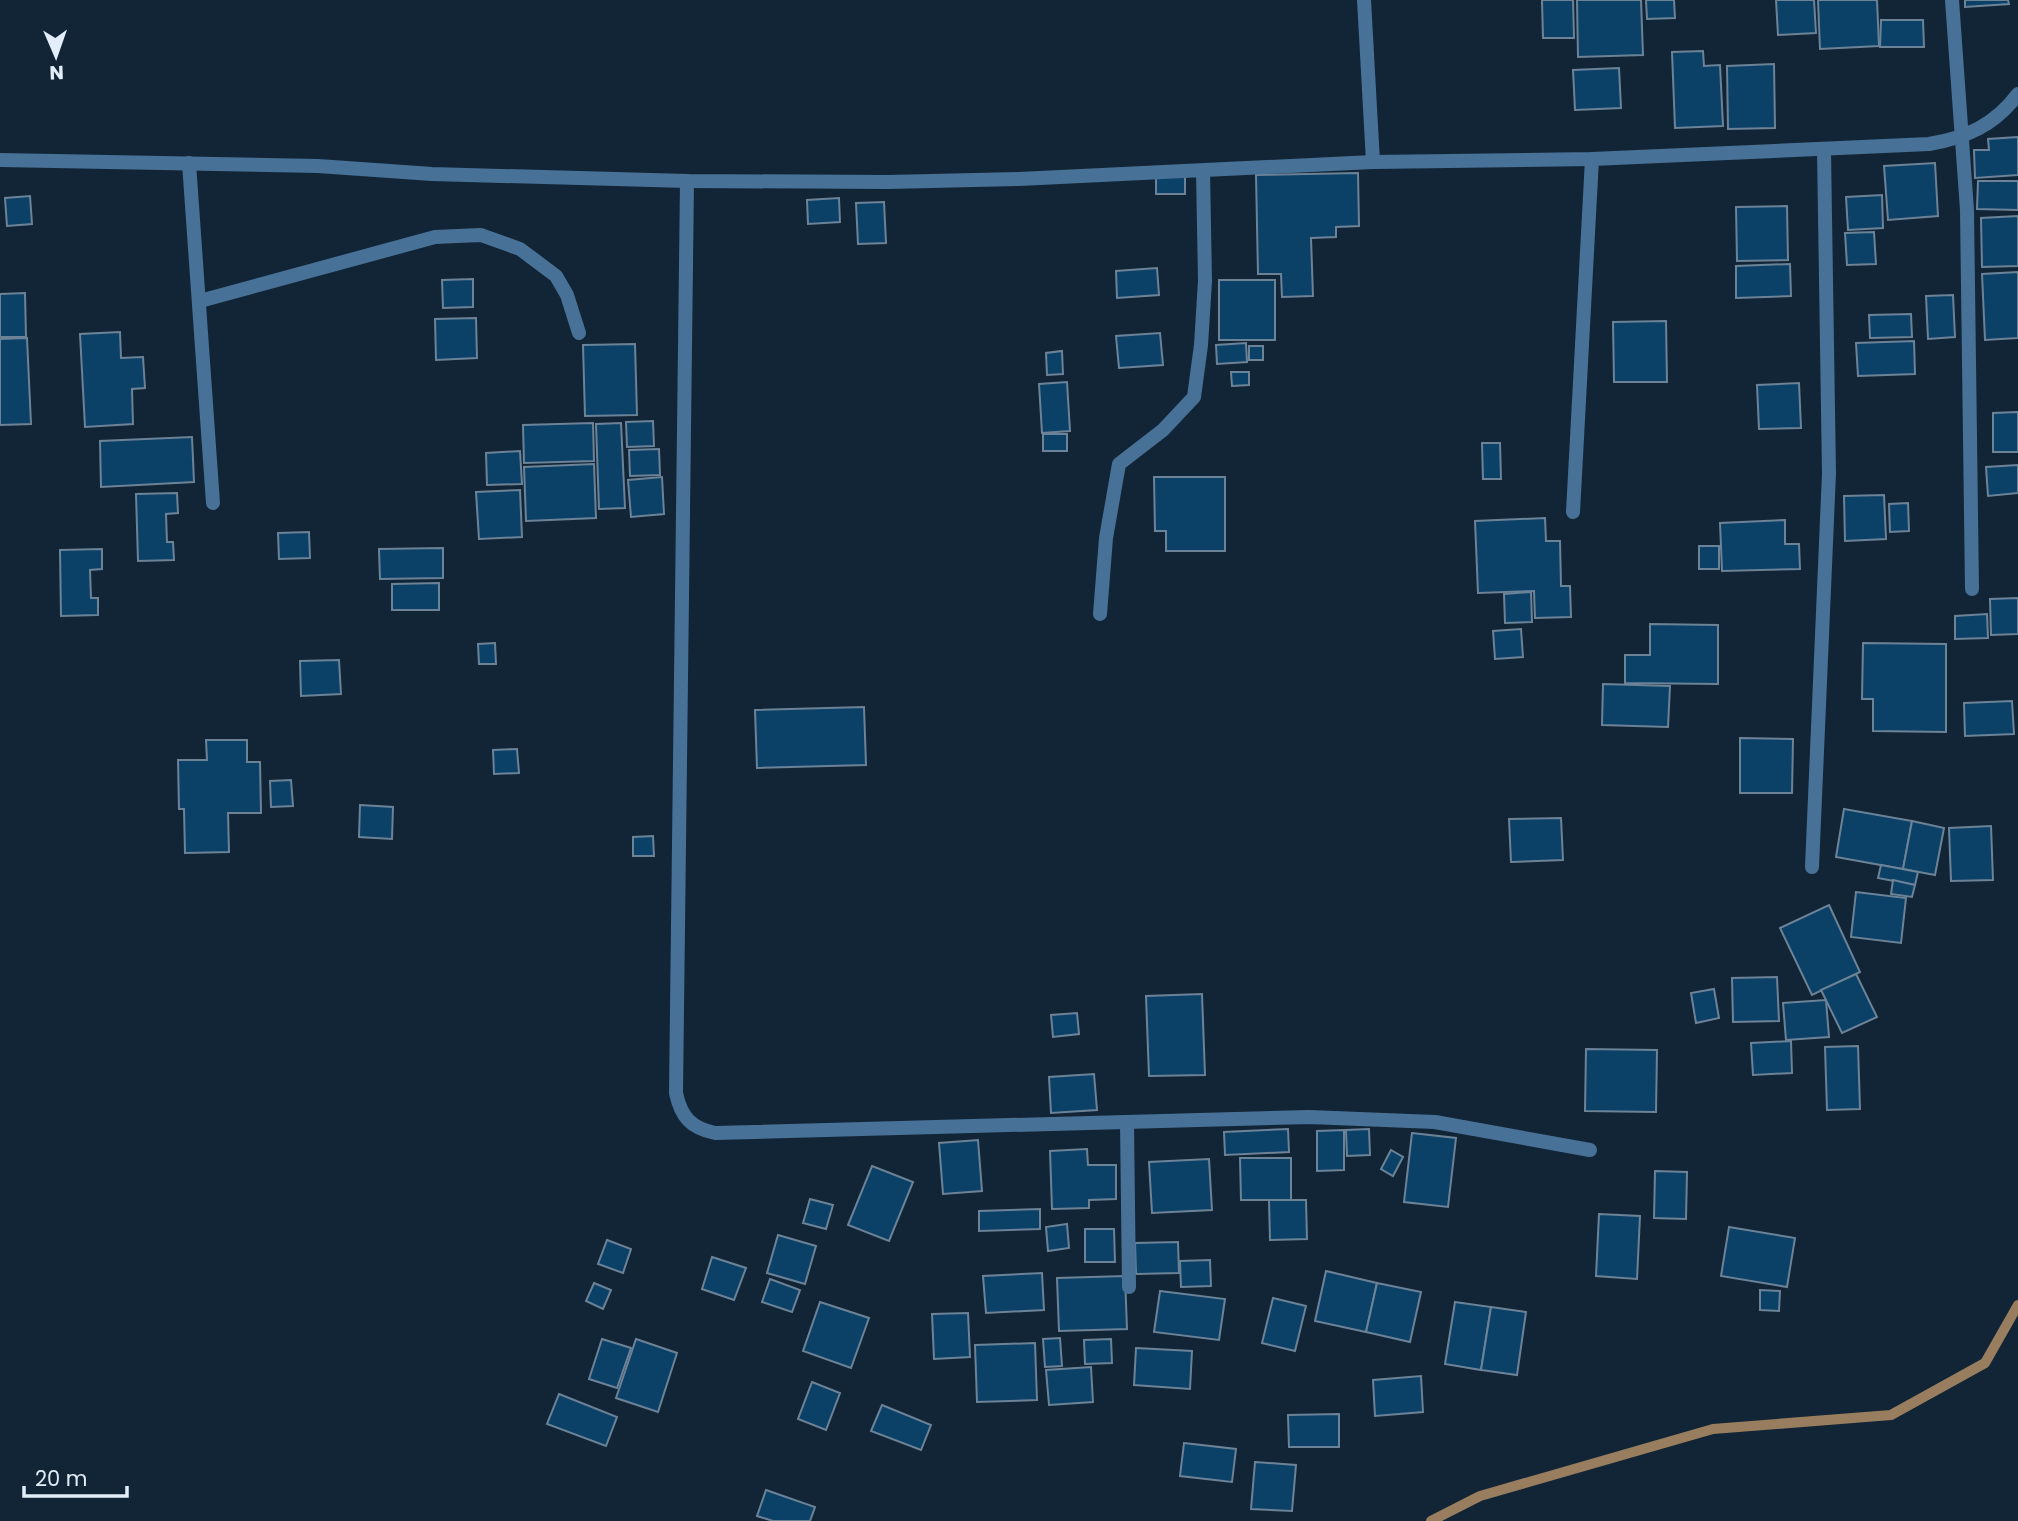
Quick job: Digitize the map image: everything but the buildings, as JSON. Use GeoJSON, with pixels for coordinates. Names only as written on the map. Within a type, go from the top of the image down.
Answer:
{"type":"FeatureCollection","features":[{"type":"Feature","properties":{"kind":"street"},"geometry":{"type":"LineString","coordinates":[[1364,0],[1373,162]]}},
{"type":"Feature","properties":{"kind":"street"},"geometry":{"type":"LineString","coordinates":[[1952,0],[1969,280],[1972,589]]}},
{"type":"Feature","properties":{"kind":"street"},"geometry":{"type":"LineString","coordinates":[[0,160],[189,163],[687,181],[1019,179],[1373,162],[1592,159],[1824,151],[1929,144],[1962,137],[1993,120],[2018,94]]}},
{"type":"Feature","properties":{"kind":"street"},"geometry":{"type":"LineString","coordinates":[[1812,867],[1829,473],[1824,151]]}},
{"type":"Feature","properties":{"kind":"street"},"geometry":{"type":"LineString","coordinates":[[1573,512],[1592,159]]}},
{"type":"Feature","properties":{"kind":"street"},"geometry":{"type":"LineString","coordinates":[[189,163],[213,503]]}},
{"type":"Feature","properties":{"kind":"street"},"geometry":{"type":"LineString","coordinates":[[1100,614],[1106,538],[1119,464],[1163,430],[1194,397],[1205,281],[1203,171]]}},
{"type":"Feature","properties":{"kind":"street"},"geometry":{"type":"LineString","coordinates":[[687,181],[676,1093],[679,1108],[687,1121],[698,1129],[715,1133],[1308,1116],[1385,1118],[1435,1122],[1591,1150]]}},
{"type":"Feature","properties":{"kind":"street"},"geometry":{"type":"LineString","coordinates":[[200,301],[413,242],[471,234],[520,249],[556,275],[567,295],[579,333]]}},
{"type":"Feature","properties":{"kind":"street"},"geometry":{"type":"LineString","coordinates":[[1127,1122],[1129,1287]]}},
{"type":"Feature","properties":{"kind":"waterway"},"geometry":{"type":"LineString","coordinates":[[1431,1521],[1480,1496],[1713,1429],[1891,1415],[1985,1363],[2018,1305]]}}]}
